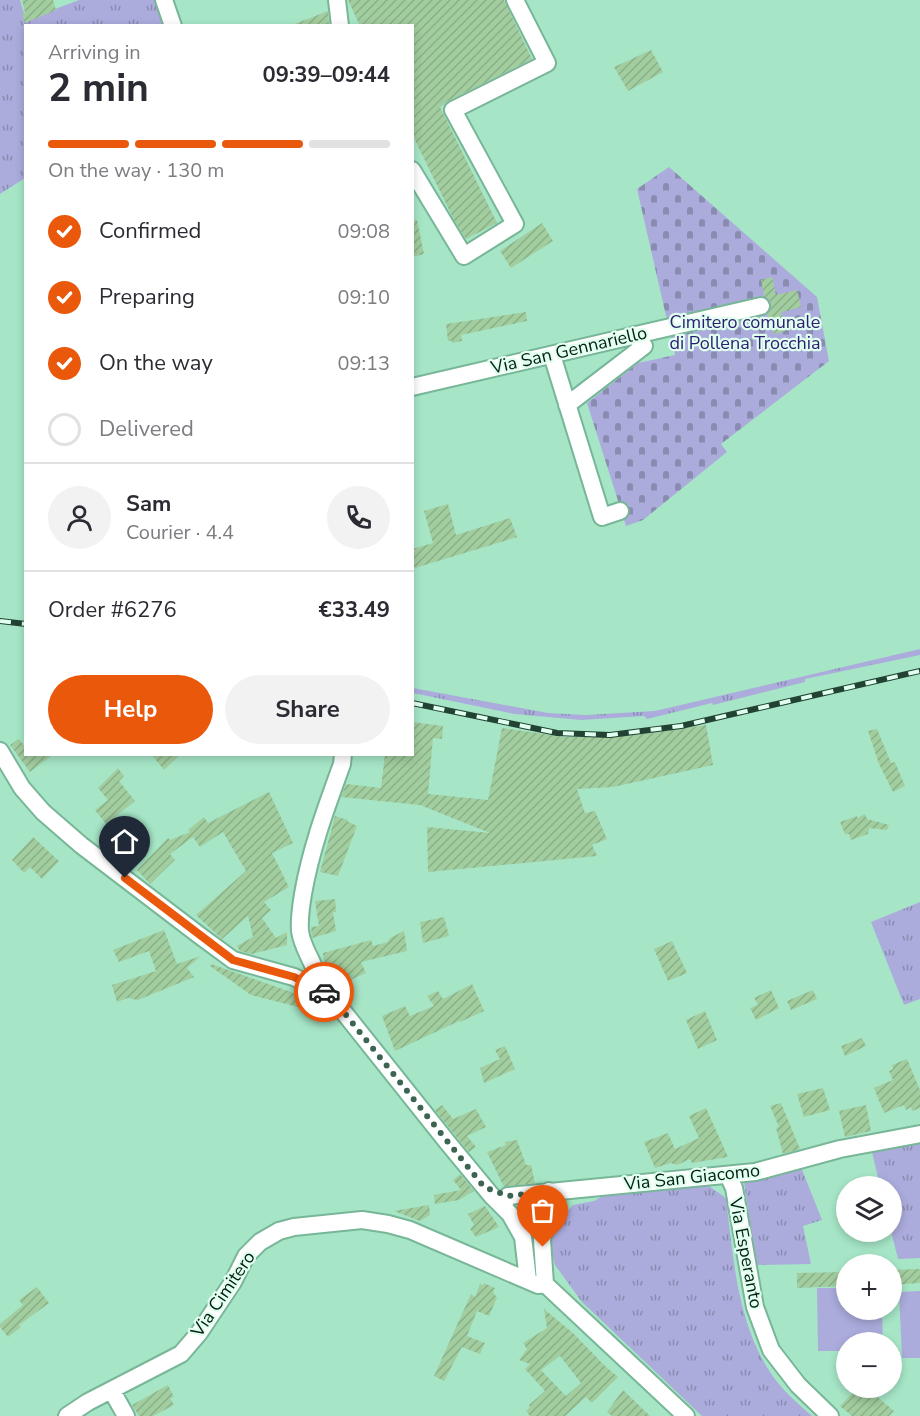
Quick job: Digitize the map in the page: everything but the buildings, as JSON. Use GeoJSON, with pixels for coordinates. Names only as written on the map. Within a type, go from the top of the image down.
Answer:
{"type":"FeatureCollection","features":[{"type":"Feature","properties":{"kind":"street"},"geometry":{"type":"LineString","coordinates":[[164,0],[172,24]]}},
{"type":"Feature","properties":{"kind":"street"},"geometry":{"type":"LineString","coordinates":[[337,0],[340,24]]}},
{"type":"Feature","properties":{"kind":"street"},"geometry":{"type":"LineString","coordinates":[[414,173],[464,256],[515,224],[453,110],[547,63],[515,0]]}},
{"type":"Feature","properties":{"kind":"street","name":"Via San Gennariello"},"geometry":{"type":"LineString","coordinates":[[414,387],[761,306]]}},
{"type":"Feature","properties":{"kind":"street"},"geometry":{"type":"LineString","coordinates":[[567,405],[644,345],[634,335]]}},
{"type":"Feature","properties":{"kind":"street"},"geometry":{"type":"LineString","coordinates":[[552,355],[602,517],[620,511]]}},
{"type":"Feature","properties":{"kind":"street"},"geometry":{"type":"LineString","coordinates":[[0,751],[22,788],[43,812],[81,845],[199,935],[233,960],[294,977],[330,995],[484,1187],[506,1201],[520,1231],[528,1280]]}},
{"type":"Feature","properties":{"kind":"street"},"geometry":{"type":"LineString","coordinates":[[318,988],[316,970],[300,932],[300,912],[316,836],[343,756]]}},
{"type":"Feature","properties":{"kind":"street","name":"Via San Giacomo"},"geometry":{"type":"LineString","coordinates":[[506,1201],[549,1191],[756,1172],[840,1149],[920,1134]]}},
{"type":"Feature","properties":{"kind":"street","name":"Via Esperanto"},"geometry":{"type":"LineString","coordinates":[[728,1175],[734,1188],[755,1307],[771,1350],[798,1385],[830,1416]]}},
{"type":"Feature","properties":{"kind":"street"},"geometry":{"type":"LineString","coordinates":[[549,1191],[551,1204],[542,1240],[545,1284],[686,1416]]}},
{"type":"Feature","properties":{"kind":"street","name":"Via Cimitero"},"geometry":{"type":"LineString","coordinates":[[68,1416],[88,1402],[181,1354],[199,1333],[233,1282],[246,1256],[260,1242],[279,1231],[294,1227],[362,1220],[388,1224],[410,1230],[538,1285],[545,1284]]}},
{"type":"Feature","properties":{"kind":"street"},"geometry":{"type":"LineString","coordinates":[[490,1263],[504,1262],[524,1251]]}},
{"type":"Feature","properties":{"kind":"street"},"geometry":{"type":"LineString","coordinates":[[112,1391],[126,1416]]}},
{"type":"Feature","properties":{"kind":"green space"},"geometry":{"type":"Polygon","coordinates":[[[0,0],[20,0],[26,20],[79,0],[154,0],[163,24],[24,24],[24,179],[0,194],[0,0]]]}},
{"type":"Feature","properties":{"kind":"green space","name":"Cimitero comunale di Pollena Trocchia"},"geometry":{"type":"Polygon","coordinates":[[[669,167],[817,297],[829,361],[721,444],[727,452],[643,520],[626,526],[587,403],[638,363],[675,355],[637,189],[669,167]]]}},
{"type":"Feature","properties":{"kind":"green space"},"geometry":{"type":"Polygon","coordinates":[[[920,649],[920,655],[805,679],[805,682],[647,719],[644,716],[581,720],[515,714],[414,693],[414,688],[548,713],[586,715],[655,711],[920,649]]]}},
{"type":"Feature","properties":{"kind":"green space"},"geometry":{"type":"Polygon","coordinates":[[[920,902],[920,999],[904,1005],[871,922],[920,902]]]}},
{"type":"Feature","properties":{"kind":"green space"},"geometry":{"type":"Polygon","coordinates":[[[920,1141],[920,1258],[902,1259],[902,1254],[897,1254],[894,1242],[902,1242],[902,1176],[878,1176],[871,1148],[920,1141]]]}},
{"type":"Feature","properties":{"kind":"green space"},"geometry":{"type":"Polygon","coordinates":[[[801,1167],[822,1220],[803,1226],[811,1264],[756,1265],[744,1182],[801,1167]]]}},
{"type":"Feature","properties":{"kind":"green space"},"geometry":{"type":"Polygon","coordinates":[[[703,1184],[726,1198],[738,1288],[750,1332],[759,1353],[779,1384],[812,1416],[702,1416],[582,1302],[555,1265],[551,1248],[554,1229],[573,1205],[594,1201],[611,1191],[703,1184]]]}},
{"type":"Feature","properties":{"kind":"green space"},"geometry":{"type":"Polygon","coordinates":[[[817,1288],[836,1288],[836,1320],[882,1320],[883,1332],[836,1332],[836,1351],[818,1351],[817,1288]]]}},
{"type":"Feature","properties":{"kind":"green space"},"geometry":{"type":"Polygon","coordinates":[[[920,1291],[920,1358],[902,1358],[902,1292],[920,1291]]]}},
{"type":"Feature","properties":{"kind":"railway"},"geometry":{"type":"LineString","coordinates":[[0,621],[24,624]]}},
{"type":"Feature","properties":{"kind":"railway"},"geometry":{"type":"LineString","coordinates":[[414,703],[557,733],[610,735],[681,726],[920,671]]}},
{"type":"Feature","properties":{"kind":"way so far"},"geometry":{"type":"LineString","coordinates":[[324,992],[330,995],[484,1187],[508,1196],[549,1191],[551,1204],[544,1228],[543,1247]]}},
{"type":"Feature","properties":{"kind":"route"},"geometry":{"type":"LineString","coordinates":[[125,878],[233,960],[294,977],[324,992]]}}]}
